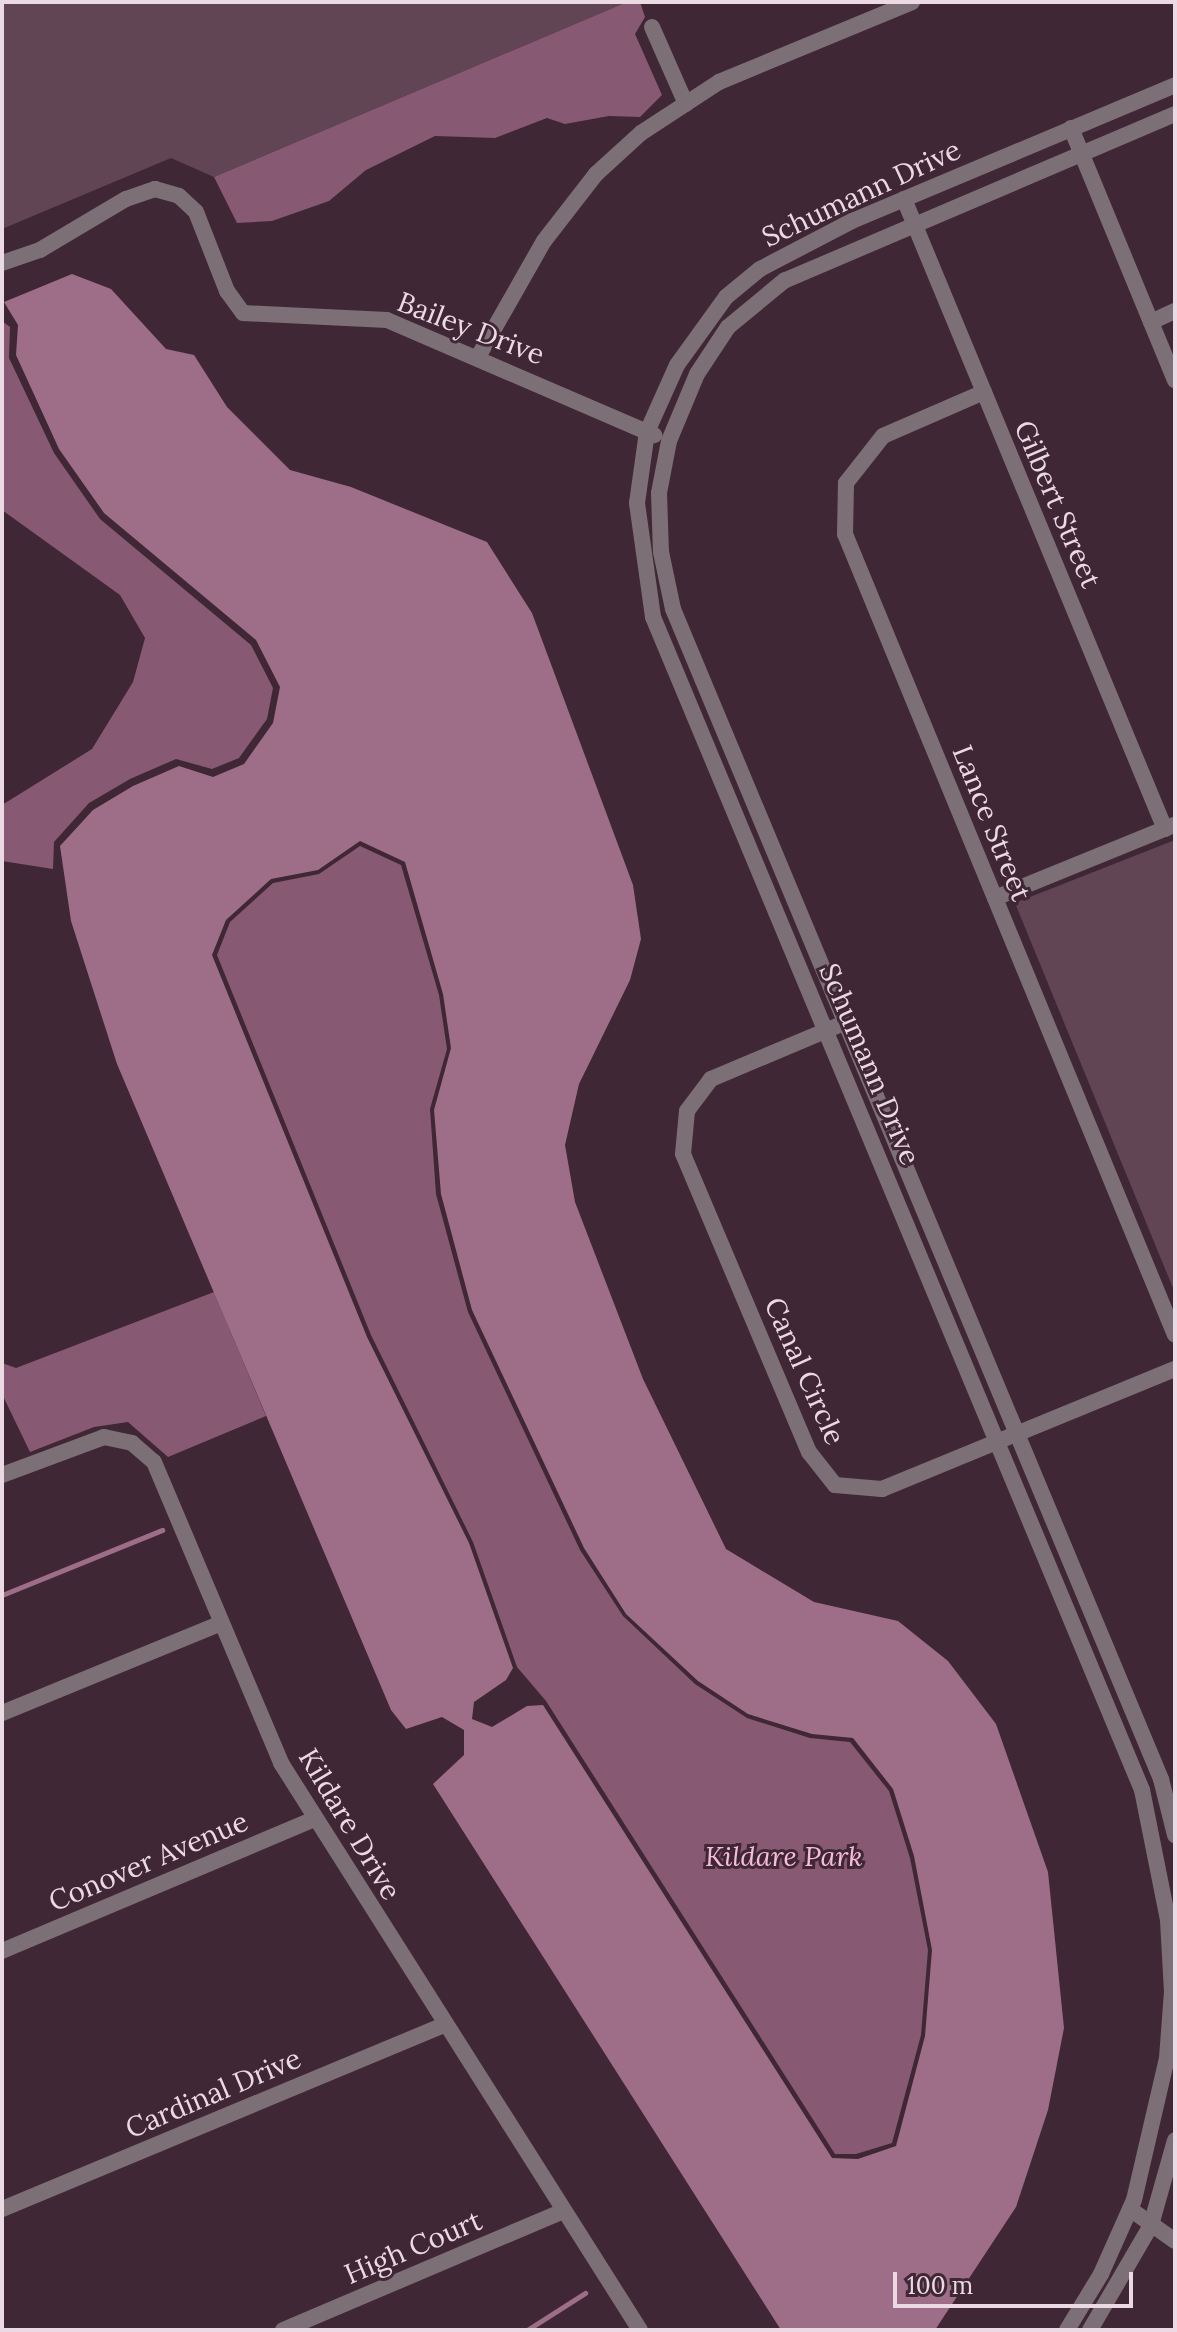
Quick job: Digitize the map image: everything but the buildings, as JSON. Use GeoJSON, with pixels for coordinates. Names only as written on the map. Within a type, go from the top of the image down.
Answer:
{"type":"FeatureCollection","features":[{"type":"Feature","properties":{"kind":"street"},"geometry":{"type":"LineString","coordinates":[[478,357],[544,241],[596,174],[641,133],[719,82],[912,2]]}},
{"type":"Feature","properties":{"kind":"street"},"geometry":{"type":"LineString","coordinates":[[652,27],[686,104]]}},
{"type":"Feature","properties":{"kind":"street","name":"Schumann Drive"},"geometry":{"type":"LineString","coordinates":[[1067,2330],[1101,2274],[1130,2209],[1167,2058],[1174,1992],[1168,1920],[1142,1790],[1000,1441],[653,617],[637,503],[647,432],[677,365],[726,297],[790,251],[904,199],[1175,85]]}},
{"type":"Feature","properties":{"kind":"street","name":"Schumann Drive"},"geometry":{"type":"LineString","coordinates":[[1175,114],[785,280],[728,327],[697,374],[669,441],[659,493],[661,552],[673,609],[848,1022],[1161,1779],[1175,1835]]}},
{"type":"Feature","properties":{"kind":"street"},"geometry":{"type":"LineString","coordinates":[[1071,128],[1175,380]]}},
{"type":"Feature","properties":{"kind":"street","name":"Bailey Drive"},"geometry":{"type":"LineString","coordinates":[[2,263],[40,250],[126,199],[155,189],[179,196],[196,212],[227,291],[243,313],[387,320],[669,441]]}},
{"type":"Feature","properties":{"kind":"street","name":"Gilbert Street"},"geometry":{"type":"LineString","coordinates":[[904,199],[1170,826]]}},
{"type":"Feature","properties":{"kind":"street"},"geometry":{"type":"LineString","coordinates":[[1151,322],[1175,311]]}},
{"type":"Feature","properties":{"kind":"street","name":"Lance Street"},"geometry":{"type":"LineString","coordinates":[[984,392],[883,436],[846,483],[845,534],[1175,1335]]}},
{"type":"Feature","properties":{"kind":"street"},"geometry":{"type":"LineString","coordinates":[[995,898],[1170,826]]}},
{"type":"Feature","properties":{"kind":"street","name":"Canal Circle"},"geometry":{"type":"LineString","coordinates":[[848,1022],[711,1079],[687,1111],[683,1154],[809,1452],[835,1485],[882,1489],[1175,1369]]}},
{"type":"Feature","properties":{"kind":"street","name":"Kildare Drive"},"geometry":{"type":"LineString","coordinates":[[2,1475],[94,1438],[113,1437],[140,1448],[157,1469],[219,1624],[281,1763],[444,2025],[640,2330]]}},
{"type":"Feature","properties":{"kind":"street"},"geometry":{"type":"LineString","coordinates":[[2,1713],[219,1624]]}},
{"type":"Feature","properties":{"kind":"street","name":"Conover Avenue"},"geometry":{"type":"LineString","coordinates":[[2,1951],[315,1819]]}},
{"type":"Feature","properties":{"kind":"street","name":"Cardinal Drive"},"geometry":{"type":"LineString","coordinates":[[2,2209],[444,2025]]}},
{"type":"Feature","properties":{"kind":"street"},"geometry":{"type":"LineString","coordinates":[[1090,2330],[1151,2225],[1175,2140]]}},
{"type":"Feature","properties":{"kind":"street"},"geometry":{"type":"LineString","coordinates":[[1130,2209],[1175,2241]]}},
{"type":"Feature","properties":{"kind":"street","name":"High Court"},"geometry":{"type":"LineString","coordinates":[[283,2330],[564,2211]]}},
{"type":"Feature","properties":{"kind":"shaded area"},"geometry":{"type":"Polygon","coordinates":[[[2,2],[627,2],[214,177],[171,158],[2,229],[2,2]]]}},
{"type":"Feature","properties":{"kind":"shaded area"},"geometry":{"type":"Polygon","coordinates":[[[72,274],[111,289],[166,349],[194,355],[227,407],[290,470],[351,487],[487,542],[532,613],[633,885],[641,939],[630,980],[579,1084],[565,1145],[575,1202],[643,1379],[726,1549],[814,1602],[898,1621],[948,1661],[996,1724],[1048,1872],[1064,2028],[1048,2110],[1016,2207],[935,2330],[781,2330],[433,1784],[464,1755],[464,1730],[442,1717],[406,1729],[391,1710],[117,1064],[71,921],[60,846],[93,810],[133,786],[179,766],[213,777],[244,764],[273,723],[280,687],[256,640],[104,513],[59,449],[16,355],[18,325],[4,302],[72,274]],[[360,841],[318,870],[271,879],[226,920],[212,955],[367,1337],[469,1543],[513,1668],[506,1680],[474,1702],[472,1719],[492,1727],[527,1706],[543,1705],[832,2158],[858,2159],[896,2146],[925,2036],[932,1950],[914,1856],[893,1789],[853,1738],[812,1734],[748,1714],[698,1681],[626,1614],[584,1548],[472,1310],[441,1194],[434,1110],[451,1048],[443,994],[405,862],[360,841]]]}},
{"type":"Feature","properties":{"kind":"shaded area"},"geometry":{"type":"Polygon","coordinates":[[[1175,840],[1175,1293],[1015,903],[1175,840]]]}},
{"type":"Feature","properties":{"kind":"green space"},"geometry":{"type":"Polygon","coordinates":[[[627,2],[640,2],[645,17],[635,34],[662,95],[640,117],[609,116],[565,124],[547,118],[495,138],[435,136],[366,170],[329,201],[272,221],[237,223],[214,177],[627,2]]]}},
{"type":"Feature","properties":{"kind":"green space"},"geometry":{"type":"Polygon","coordinates":[[[2,321],[10,327],[9,358],[54,453],[100,519],[251,645],[273,688],[267,719],[239,758],[212,769],[176,759],[130,779],[89,803],[54,842],[53,869],[2,861],[2,805],[92,749],[133,682],[145,638],[120,595],[2,510],[2,321]]]}},
{"type":"Feature","properties":{"kind":"green space","name":"Kildare Park"},"geometry":{"type":"Polygon","coordinates":[[[360,846],[401,865],[439,995],[447,1049],[430,1109],[436,1194],[468,1312],[580,1550],[623,1616],[695,1684],[747,1718],[810,1738],[850,1742],[889,1791],[910,1858],[928,1950],[921,2035],[892,2143],[856,2154],[835,2154],[546,1701],[517,1667],[473,1542],[371,1335],[217,955],[230,922],[273,883],[319,874],[360,846]]]}},
{"type":"Feature","properties":{"kind":"green space"},"geometry":{"type":"Polygon","coordinates":[[[214,1292],[266,1416],[168,1457],[128,1422],[94,1427],[30,1452],[2,1394],[2,1363],[16,1368],[214,1292]]]}},
{"type":"Feature","properties":{"kind":"waterway"},"geometry":{"type":"LineString","coordinates":[[2,1595],[162,1530]]}},
{"type":"Feature","properties":{"kind":"waterway"},"geometry":{"type":"LineString","coordinates":[[527,2330],[585,2293]]}}]}
